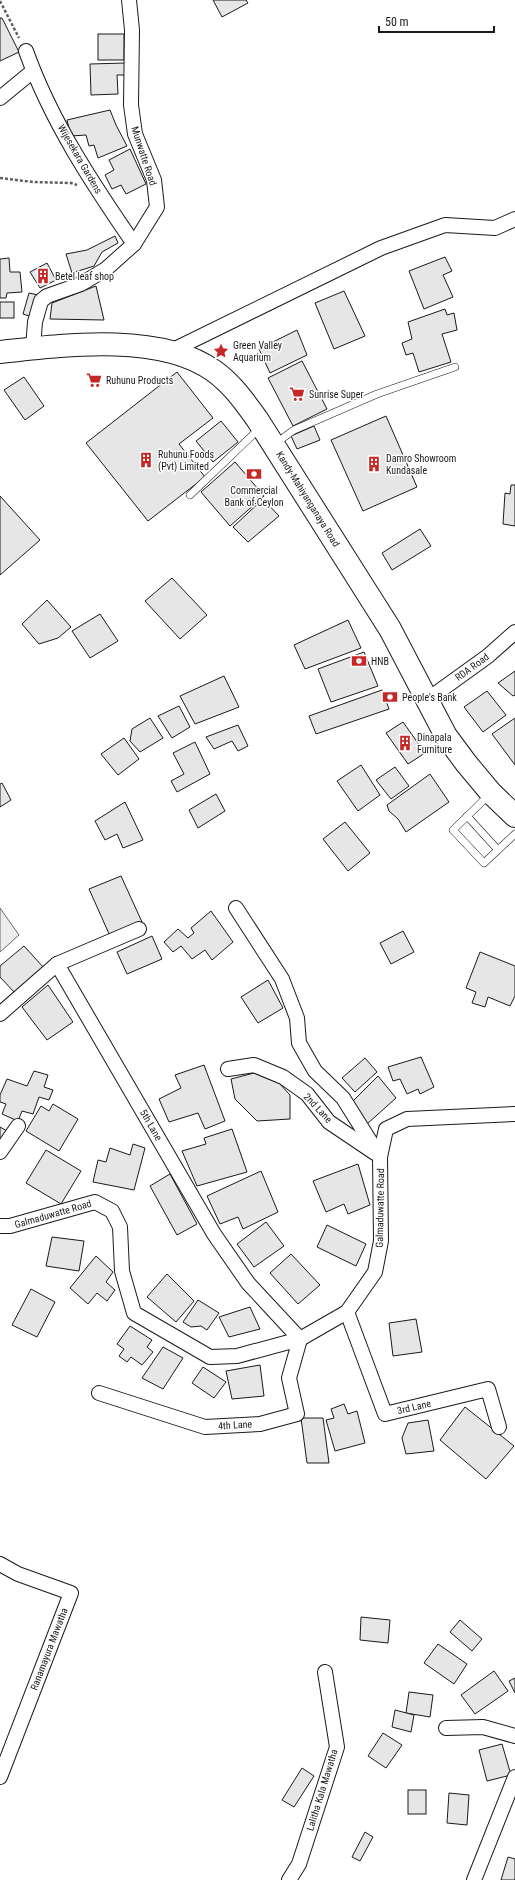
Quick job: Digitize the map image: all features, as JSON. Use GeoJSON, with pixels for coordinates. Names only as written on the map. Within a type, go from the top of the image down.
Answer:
{"type":"FeatureCollection","features":[{"type":"Feature","properties":{"kind":"highway","name":"Kandy-Mahiyanganaya Road"},"geometry":{"type":"LineString","coordinates":[[0,352],[88,344],[147,346],[171,351],[194,359],[214,371],[241,396],[274,445],[390,629],[446,736],[491,793],[515,816]]}},
{"type":"Feature","properties":{"kind":"street","name":"Munwatte Road"},"geometry":{"type":"LineString","coordinates":[[33,348],[35,322],[41,301],[46,296],[81,284],[106,269],[134,244],[157,207],[154,180],[135,134],[131,105],[132,30],[129,0]]}},
{"type":"Feature","properties":{"kind":"street","name":"Wijesekara Gardens"},"geometry":{"type":"LineString","coordinates":[[26,51],[33,70],[65,138],[98,192],[134,244]]}},
{"type":"Feature","properties":{"kind":"street"},"geometry":{"type":"LineString","coordinates":[[0,98],[33,70]]}},
{"type":"Feature","properties":{"kind":"street"},"geometry":{"type":"LineString","coordinates":[[171,351],[381,248],[445,226],[495,228],[515,219]]}},
{"type":"Feature","properties":{"kind":"street","name":"RDA Road"},"geometry":{"type":"LineString","coordinates":[[427,700],[488,656],[515,632]]}},
{"type":"Feature","properties":{"kind":"street"},"geometry":{"type":"LineString","coordinates":[[236,908],[282,979],[297,1018],[299,1043],[315,1070],[343,1098],[380,1157]]}},
{"type":"Feature","properties":{"kind":"street"},"geometry":{"type":"LineString","coordinates":[[0,1014],[57,964],[139,929]]}},
{"type":"Feature","properties":{"kind":"street","name":"5th Lane"},"geometry":{"type":"LineString","coordinates":[[57,964],[214,1234],[248,1283],[300,1339]]}},
{"type":"Feature","properties":{"kind":"street","name":"2nd Lane"},"geometry":{"type":"LineString","coordinates":[[228,1068],[254,1065],[283,1076],[307,1094],[329,1122],[380,1157]]}},
{"type":"Feature","properties":{"kind":"street","name":"Galmaduwatte Road"},"geometry":{"type":"LineString","coordinates":[[0,1226],[10,1226],[95,1202],[112,1211],[120,1227],[122,1271],[134,1313],[210,1357],[237,1356],[300,1339],[347,1312],[375,1272],[381,1241],[380,1157],[386,1130],[407,1119],[515,1114]]}},
{"type":"Feature","properties":{"kind":"street"},"geometry":{"type":"LineString","coordinates":[[0,1152],[18,1126]]}},
{"type":"Feature","properties":{"kind":"street","name":"3rd Lane"},"geometry":{"type":"LineString","coordinates":[[347,1312],[385,1414],[488,1389],[499,1427]]}},
{"type":"Feature","properties":{"kind":"street","name":"4th Lane"},"geometry":{"type":"LineString","coordinates":[[99,1393],[205,1427],[260,1424],[297,1414],[288,1378],[300,1339]]}},
{"type":"Feature","properties":{"kind":"street","name":"Ranamayura Mawatha"},"geometry":{"type":"LineString","coordinates":[[0,1564],[18,1574],[71,1593],[0,1777]]}},
{"type":"Feature","properties":{"kind":"street","name":"Lalitha Kala Mawatha"},"geometry":{"type":"LineString","coordinates":[[289,1880],[299,1864],[337,1747],[325,1672]]}},
{"type":"Feature","properties":{"kind":"street"},"geometry":{"type":"LineString","coordinates":[[446,1728],[482,1727],[515,1736]]}},
{"type":"Feature","properties":{"kind":"street"},"geometry":{"type":"LineString","coordinates":[[474,1880],[515,1777]]}},
{"type":"Feature","properties":{"kind":"lane"},"geometry":{"type":"LineString","coordinates":[[274,445],[294,430],[377,394],[455,367]]}},
{"type":"Feature","properties":{"kind":"lane"},"geometry":{"type":"LineString","coordinates":[[190,495],[262,427]]}},
{"type":"Feature","properties":{"kind":"lane"},"geometry":{"type":"LineString","coordinates":[[491,793],[453,830],[484,863],[515,834]]}},
{"type":"Feature","properties":{"kind":"lane"},"geometry":{"type":"LineString","coordinates":[[467,816],[498,850]]}},
{"type":"Feature","properties":{"kind":"path"},"geometry":{"type":"LineString","coordinates":[[0,1],[26,51]]}},
{"type":"Feature","properties":{"kind":"path"},"geometry":{"type":"LineString","coordinates":[[0,178],[33,182],[71,183],[98,192]]}},
{"type":"Feature","properties":{"kind":"shaded area"},"geometry":{"type":"Polygon","coordinates":[[[0,908],[19,935],[0,952],[0,908]]]}},
{"type":"Feature","properties":{"kind":"building"},"geometry":{"type":"Polygon","coordinates":[[[213,0],[246,0],[248,3],[222,17],[213,0]]]}},
{"type":"Feature","properties":{"kind":"building"},"geometry":{"type":"Polygon","coordinates":[[[0,18],[2,18],[19,52],[0,61],[0,18]]]}},
{"type":"Feature","properties":{"kind":"building"},"geometry":{"type":"Polygon","coordinates":[[[98,34],[124,34],[124,60],[98,60],[98,34]]]}},
{"type":"Feature","properties":{"kind":"building"},"geometry":{"type":"Polygon","coordinates":[[[125,63],[126,75],[117,75],[118,94],[91,95],[90,64],[125,63]]]}},
{"type":"Feature","properties":{"kind":"building"},"geometry":{"type":"Polygon","coordinates":[[[110,110],[127,146],[98,158],[94,145],[89,146],[86,135],[71,136],[67,120],[110,110]]]}},
{"type":"Feature","properties":{"kind":"building"},"geometry":{"type":"Polygon","coordinates":[[[130,149],[146,184],[126,194],[121,185],[112,189],[105,175],[114,170],[109,160],[130,149]]]}},
{"type":"Feature","properties":{"kind":"building"},"geometry":{"type":"Polygon","coordinates":[[[115,236],[118,243],[102,252],[94,266],[72,273],[66,254],[87,250],[115,236]]]}},
{"type":"Feature","properties":{"kind":"building"},"geometry":{"type":"Polygon","coordinates":[[[445,257],[452,271],[443,275],[453,297],[424,309],[409,271],[445,257]]]}},
{"type":"Feature","properties":{"kind":"building"},"geometry":{"type":"Polygon","coordinates":[[[9,258],[10,272],[20,272],[22,292],[7,293],[6,298],[0,298],[0,259],[9,258]]]}},
{"type":"Feature","properties":{"kind":"building","name":"Betel leaf shop"},"geometry":{"type":"Polygon","coordinates":[[[47,263],[56,280],[40,288],[30,272],[47,263]]]}},
{"type":"Feature","properties":{"kind":"building"},"geometry":{"type":"Polygon","coordinates":[[[96,286],[104,320],[50,319],[52,303],[96,286]]]}},
{"type":"Feature","properties":{"kind":"building"},"geometry":{"type":"Polygon","coordinates":[[[344,291],[365,336],[334,349],[315,303],[344,291]]]}},
{"type":"Feature","properties":{"kind":"building"},"geometry":{"type":"Polygon","coordinates":[[[29,293],[38,295],[32,317],[23,314],[29,293]]]}},
{"type":"Feature","properties":{"kind":"building"},"geometry":{"type":"Polygon","coordinates":[[[0,302],[14,302],[14,318],[0,318],[0,302]]]}},
{"type":"Feature","properties":{"kind":"building"},"geometry":{"type":"Polygon","coordinates":[[[445,309],[447,315],[454,313],[457,330],[442,334],[451,362],[419,372],[413,353],[406,355],[402,343],[412,339],[408,322],[445,309]]]}},
{"type":"Feature","properties":{"kind":"building"},"geometry":{"type":"Polygon","coordinates":[[[297,330],[307,355],[270,373],[259,349],[297,330]]]}},
{"type":"Feature","properties":{"kind":"building","name":"Sunrise Super"},"geometry":{"type":"Polygon","coordinates":[[[302,361],[327,409],[293,426],[268,378],[302,361]]]}},
{"type":"Feature","properties":{"kind":"building","name":"Ruhunu Foods (Pvt) Limited"},"geometry":{"type":"Polygon","coordinates":[[[177,372],[213,418],[179,444],[205,477],[148,521],[86,443],[177,372]]]}},
{"type":"Feature","properties":{"kind":"building"},"geometry":{"type":"Polygon","coordinates":[[[24,377],[44,406],[25,420],[4,390],[24,377]]]}},
{"type":"Feature","properties":{"kind":"building","name":"Damro Showroom Kundasale"},"geometry":{"type":"Polygon","coordinates":[[[386,416],[417,487],[363,511],[331,440],[386,416]]]}},
{"type":"Feature","properties":{"kind":"building"},"geometry":{"type":"Polygon","coordinates":[[[221,421],[238,442],[213,462],[196,441],[221,421]]]}},
{"type":"Feature","properties":{"kind":"building"},"geometry":{"type":"Polygon","coordinates":[[[314,426],[320,440],[297,449],[291,436],[314,426]]]}},
{"type":"Feature","properties":{"kind":"building"},"geometry":{"type":"Polygon","coordinates":[[[235,462],[264,496],[230,526],[201,492],[235,462]]]}},
{"type":"Feature","properties":{"kind":"building"},"geometry":{"type":"Polygon","coordinates":[[[511,485],[515,485],[515,526],[503,524],[505,493],[510,494],[511,485]]]}},
{"type":"Feature","properties":{"kind":"building"},"geometry":{"type":"Polygon","coordinates":[[[0,496],[40,540],[0,575],[0,496]]]}},
{"type":"Feature","properties":{"kind":"building"},"geometry":{"type":"Polygon","coordinates":[[[263,499],[279,516],[248,542],[233,527],[263,499]]]}},
{"type":"Feature","properties":{"kind":"building"},"geometry":{"type":"Polygon","coordinates":[[[420,529],[431,546],[392,570],[382,553],[420,529]]]}},
{"type":"Feature","properties":{"kind":"building"},"geometry":{"type":"Polygon","coordinates":[[[172,578],[207,615],[180,639],[145,601],[172,578]]]}},
{"type":"Feature","properties":{"kind":"building"},"geometry":{"type":"Polygon","coordinates":[[[47,600],[71,627],[58,638],[39,644],[22,624],[47,600]]]}},
{"type":"Feature","properties":{"kind":"building"},"geometry":{"type":"Polygon","coordinates":[[[100,614],[118,641],[90,658],[72,631],[100,614]]]}},
{"type":"Feature","properties":{"kind":"building"},"geometry":{"type":"Polygon","coordinates":[[[348,620],[361,648],[305,669],[294,645],[348,620]]]}},
{"type":"Feature","properties":{"kind":"building"},"geometry":{"type":"Polygon","coordinates":[[[364,652],[378,686],[331,702],[318,669],[364,652]]]}},
{"type":"Feature","properties":{"kind":"building"},"geometry":{"type":"Polygon","coordinates":[[[515,671],[515,695],[513,696],[498,683],[515,671]]]}},
{"type":"Feature","properties":{"kind":"building"},"geometry":{"type":"Polygon","coordinates":[[[224,676],[239,707],[195,724],[180,696],[224,676]]]}},
{"type":"Feature","properties":{"kind":"building"},"geometry":{"type":"Polygon","coordinates":[[[382,690],[389,709],[316,734],[309,716],[382,690]]]}},
{"type":"Feature","properties":{"kind":"building"},"geometry":{"type":"Polygon","coordinates":[[[487,691],[506,715],[483,732],[464,707],[487,691]]]}},
{"type":"Feature","properties":{"kind":"building"},"geometry":{"type":"Polygon","coordinates":[[[179,706],[190,727],[172,738],[158,716],[179,706]]]}},
{"type":"Feature","properties":{"kind":"building"},"geometry":{"type":"Polygon","coordinates":[[[150,718],[163,738],[140,752],[130,741],[132,729],[150,718]]]}},
{"type":"Feature","properties":{"kind":"building"},"geometry":{"type":"Polygon","coordinates":[[[515,718],[515,765],[492,734],[515,718]]]}},
{"type":"Feature","properties":{"kind":"building","name":"Dinapala Furniture"},"geometry":{"type":"Polygon","coordinates":[[[403,722],[425,753],[408,764],[386,733],[403,722]]]}},
{"type":"Feature","properties":{"kind":"building"},"geometry":{"type":"Polygon","coordinates":[[[238,725],[248,746],[238,751],[232,741],[214,749],[206,737],[238,725]]]}},
{"type":"Feature","properties":{"kind":"building"},"geometry":{"type":"Polygon","coordinates":[[[124,738],[139,759],[118,775],[101,754],[124,738]]]}},
{"type":"Feature","properties":{"kind":"building"},"geometry":{"type":"Polygon","coordinates":[[[195,742],[210,774],[177,792],[171,781],[184,774],[173,753],[195,742]]]}},
{"type":"Feature","properties":{"kind":"building"},"geometry":{"type":"Polygon","coordinates":[[[361,765],[380,795],[358,811],[337,781],[361,765]]]}},
{"type":"Feature","properties":{"kind":"building"},"geometry":{"type":"Polygon","coordinates":[[[395,767],[409,786],[391,799],[376,780],[395,767]]]}},
{"type":"Feature","properties":{"kind":"building"},"geometry":{"type":"Polygon","coordinates":[[[430,774],[449,802],[406,832],[398,819],[389,811],[387,805],[430,774]]]}},
{"type":"Feature","properties":{"kind":"building"},"geometry":{"type":"Polygon","coordinates":[[[2,783],[11,800],[0,807],[0,784],[2,783]]]}},
{"type":"Feature","properties":{"kind":"building"},"geometry":{"type":"Polygon","coordinates":[[[216,794],[225,811],[198,828],[189,810],[216,794]]]}},
{"type":"Feature","properties":{"kind":"building"},"geometry":{"type":"Polygon","coordinates":[[[125,802],[143,840],[123,848],[117,834],[105,840],[95,821],[125,802]]]}},
{"type":"Feature","properties":{"kind":"building"},"geometry":{"type":"Polygon","coordinates":[[[345,822],[370,853],[348,871],[323,839],[345,822]]]}},
{"type":"Feature","properties":{"kind":"building"},"geometry":{"type":"Polygon","coordinates":[[[121,876],[142,922],[110,936],[89,889],[121,876]]]}},
{"type":"Feature","properties":{"kind":"building"},"geometry":{"type":"Polygon","coordinates":[[[211,911],[233,942],[212,960],[205,950],[192,959],[181,946],[173,952],[164,942],[178,929],[188,938],[194,933],[191,928],[211,911]]]}},
{"type":"Feature","properties":{"kind":"building"},"geometry":{"type":"Polygon","coordinates":[[[403,931],[414,952],[391,964],[380,943],[403,931]]]}},
{"type":"Feature","properties":{"kind":"building"},"geometry":{"type":"Polygon","coordinates":[[[152,936],[162,959],[127,974],[117,952],[152,936]]]}},
{"type":"Feature","properties":{"kind":"building"},"geometry":{"type":"Polygon","coordinates":[[[24,946],[44,968],[15,993],[0,977],[0,966],[24,946]]]}},
{"type":"Feature","properties":{"kind":"building"},"geometry":{"type":"Polygon","coordinates":[[[480,952],[515,966],[515,996],[510,1006],[488,997],[485,1007],[472,1003],[476,992],[466,988],[480,952]]]}},
{"type":"Feature","properties":{"kind":"building"},"geometry":{"type":"Polygon","coordinates":[[[268,980],[283,1008],[258,1023],[241,997],[268,980]]]}},
{"type":"Feature","properties":{"kind":"building"},"geometry":{"type":"Polygon","coordinates":[[[48,985],[73,1022],[47,1040],[22,1007],[48,985]]]}},
{"type":"Feature","properties":{"kind":"building"},"geometry":{"type":"Polygon","coordinates":[[[421,1057],[434,1087],[420,1094],[418,1089],[407,1094],[400,1079],[393,1081],[388,1067],[421,1057]]]}},
{"type":"Feature","properties":{"kind":"building"},"geometry":{"type":"Polygon","coordinates":[[[365,1058],[377,1072],[355,1092],[342,1078],[365,1058]]]}},
{"type":"Feature","properties":{"kind":"building"},"geometry":{"type":"Polygon","coordinates":[[[204,1065],[225,1121],[205,1129],[198,1113],[169,1122],[159,1099],[181,1088],[175,1075],[204,1065]]]}},
{"type":"Feature","properties":{"kind":"building"},"geometry":{"type":"Polygon","coordinates":[[[34,1071],[48,1075],[44,1087],[53,1090],[49,1100],[39,1097],[33,1114],[22,1111],[18,1121],[2,1114],[6,1104],[0,1102],[0,1095],[7,1079],[27,1086],[34,1071]]]}},
{"type":"Feature","properties":{"kind":"building"},"geometry":{"type":"Polygon","coordinates":[[[254,1073],[279,1083],[290,1095],[290,1119],[257,1121],[235,1099],[231,1079],[254,1073]]]}},
{"type":"Feature","properties":{"kind":"building"},"geometry":{"type":"Polygon","coordinates":[[[378,1076],[396,1098],[367,1124],[351,1103],[378,1076]]]}},
{"type":"Feature","properties":{"kind":"building"},"geometry":{"type":"Polygon","coordinates":[[[53,1104],[78,1119],[59,1151],[26,1131],[41,1106],[49,1111],[53,1104]]]}},
{"type":"Feature","properties":{"kind":"building"},"geometry":{"type":"Polygon","coordinates":[[[0,1127],[7,1131],[0,1142],[0,1127]]]}},
{"type":"Feature","properties":{"kind":"building"},"geometry":{"type":"Polygon","coordinates":[[[232,1129],[247,1172],[197,1186],[182,1151],[206,1144],[204,1138],[232,1129]]]}},
{"type":"Feature","properties":{"kind":"building"},"geometry":{"type":"Polygon","coordinates":[[[133,1144],[145,1148],[134,1190],[93,1182],[98,1160],[106,1162],[110,1148],[130,1155],[133,1144]]]}},
{"type":"Feature","properties":{"kind":"building"},"geometry":{"type":"Polygon","coordinates":[[[46,1150],[81,1171],[61,1204],[26,1183],[46,1150]]]}},
{"type":"Feature","properties":{"kind":"building"},"geometry":{"type":"Polygon","coordinates":[[[358,1164],[370,1205],[348,1214],[344,1204],[326,1212],[313,1181],[358,1164]]]}},
{"type":"Feature","properties":{"kind":"building"},"geometry":{"type":"Polygon","coordinates":[[[261,1171],[278,1212],[243,1229],[238,1217],[220,1224],[207,1196],[261,1171]]]}},
{"type":"Feature","properties":{"kind":"building"},"geometry":{"type":"Polygon","coordinates":[[[170,1174],[197,1224],[177,1235],[150,1186],[170,1174]]]}},
{"type":"Feature","properties":{"kind":"building"},"geometry":{"type":"Polygon","coordinates":[[[266,1222],[284,1246],[254,1267],[237,1244],[266,1222]]]}},
{"type":"Feature","properties":{"kind":"building"},"geometry":{"type":"Polygon","coordinates":[[[327,1225],[366,1244],[356,1266],[317,1247],[327,1225]]]}},
{"type":"Feature","properties":{"kind":"building"},"geometry":{"type":"Polygon","coordinates":[[[52,1237],[84,1241],[79,1271],[46,1266],[52,1237]]]}},
{"type":"Feature","properties":{"kind":"building"},"geometry":{"type":"Polygon","coordinates":[[[291,1254],[320,1285],[298,1304],[270,1273],[291,1254]]]}},
{"type":"Feature","properties":{"kind":"building"},"geometry":{"type":"Polygon","coordinates":[[[96,1256],[113,1272],[106,1282],[115,1290],[107,1301],[97,1293],[88,1304],[70,1288],[96,1256]]]}},
{"type":"Feature","properties":{"kind":"building"},"geometry":{"type":"Polygon","coordinates":[[[167,1274],[194,1301],[176,1322],[147,1297],[167,1274]]]}},
{"type":"Feature","properties":{"kind":"building"},"geometry":{"type":"Polygon","coordinates":[[[31,1289],[55,1302],[37,1337],[12,1325],[31,1289]]]}},
{"type":"Feature","properties":{"kind":"building"},"geometry":{"type":"Polygon","coordinates":[[[198,1300],[219,1313],[207,1330],[201,1326],[191,1327],[183,1322],[198,1300]]]}},
{"type":"Feature","properties":{"kind":"building"},"geometry":{"type":"Polygon","coordinates":[[[250,1307],[260,1329],[229,1337],[219,1317],[250,1307]]]}},
{"type":"Feature","properties":{"kind":"building"},"geometry":{"type":"Polygon","coordinates":[[[416,1319],[422,1352],[393,1356],[389,1323],[416,1319]]]}},
{"type":"Feature","properties":{"kind":"building"},"geometry":{"type":"Polygon","coordinates":[[[130,1326],[152,1340],[147,1347],[153,1352],[142,1365],[131,1357],[127,1362],[119,1356],[124,1349],[117,1344],[130,1326]]]}},
{"type":"Feature","properties":{"kind":"building"},"geometry":{"type":"Polygon","coordinates":[[[163,1347],[183,1358],[163,1389],[142,1378],[163,1347]]]}},
{"type":"Feature","properties":{"kind":"building"},"geometry":{"type":"Polygon","coordinates":[[[260,1365],[264,1396],[232,1399],[226,1371],[260,1365]]]}},
{"type":"Feature","properties":{"kind":"building"},"geometry":{"type":"Polygon","coordinates":[[[203,1367],[226,1382],[214,1398],[192,1383],[203,1367]]]}},
{"type":"Feature","properties":{"kind":"building"},"geometry":{"type":"Polygon","coordinates":[[[344,1404],[348,1414],[357,1411],[365,1443],[335,1451],[326,1420],[334,1418],[331,1409],[344,1404]]]}},
{"type":"Feature","properties":{"kind":"building"},"geometry":{"type":"Polygon","coordinates":[[[465,1407],[514,1446],[486,1479],[440,1440],[465,1407]]]}},
{"type":"Feature","properties":{"kind":"building"},"geometry":{"type":"Polygon","coordinates":[[[301,1418],[323,1418],[329,1463],[307,1463],[301,1418]]]}},
{"type":"Feature","properties":{"kind":"building"},"geometry":{"type":"Polygon","coordinates":[[[428,1420],[434,1451],[406,1454],[402,1438],[408,1423],[428,1420]]]}},
{"type":"Feature","properties":{"kind":"building"},"geometry":{"type":"Polygon","coordinates":[[[361,1617],[390,1620],[388,1643],[360,1640],[361,1617]]]}},
{"type":"Feature","properties":{"kind":"building"},"geometry":{"type":"Polygon","coordinates":[[[460,1620],[482,1639],[472,1651],[450,1632],[460,1620]]]}},
{"type":"Feature","properties":{"kind":"building"},"geometry":{"type":"Polygon","coordinates":[[[438,1644],[467,1664],[454,1684],[424,1663],[438,1644]]]}},
{"type":"Feature","properties":{"kind":"building"},"geometry":{"type":"Polygon","coordinates":[[[494,1671],[508,1691],[475,1714],[461,1695],[494,1671]]]}},
{"type":"Feature","properties":{"kind":"building"},"geometry":{"type":"Polygon","coordinates":[[[515,1678],[515,1693],[509,1681],[515,1678]]]}},
{"type":"Feature","properties":{"kind":"building"},"geometry":{"type":"Polygon","coordinates":[[[409,1692],[433,1695],[430,1717],[406,1713],[409,1692]]]}},
{"type":"Feature","properties":{"kind":"building"},"geometry":{"type":"Polygon","coordinates":[[[395,1710],[414,1715],[411,1732],[392,1727],[395,1710]]]}},
{"type":"Feature","properties":{"kind":"building"},"geometry":{"type":"Polygon","coordinates":[[[383,1733],[402,1745],[386,1768],[368,1756],[383,1733]]]}},
{"type":"Feature","properties":{"kind":"building"},"geometry":{"type":"Polygon","coordinates":[[[502,1744],[511,1775],[487,1781],[479,1750],[502,1744]]]}},
{"type":"Feature","properties":{"kind":"building"},"geometry":{"type":"Polygon","coordinates":[[[302,1768],[314,1776],[294,1807],[282,1800],[302,1768]]]}},
{"type":"Feature","properties":{"kind":"building"},"geometry":{"type":"Polygon","coordinates":[[[408,1790],[426,1790],[426,1814],[408,1814],[408,1790]]]}},
{"type":"Feature","properties":{"kind":"building"},"geometry":{"type":"Polygon","coordinates":[[[449,1793],[469,1795],[467,1825],[447,1823],[449,1793]]]}},
{"type":"Feature","properties":{"kind":"building"},"geometry":{"type":"Polygon","coordinates":[[[365,1832],[373,1837],[360,1861],[352,1857],[365,1832]]]}},
{"type":"Feature","properties":{"kind":"building"},"geometry":{"type":"Polygon","coordinates":[[[508,1857],[515,1859],[515,1880],[501,1880],[508,1857]]]}},
{"type":"Feature","properties":{"kind":"place","name":"Betel leaf shop"},"geometry":{"type":"Point","coordinates":[43,276]}},
{"type":"Feature","properties":{"kind":"place","name":"Green Valley Aquarium"},"geometry":{"type":"Point","coordinates":[221,351]}},
{"type":"Feature","properties":{"kind":"place","name":"Ruhunu Products"},"geometry":{"type":"Point","coordinates":[94,380]}},
{"type":"Feature","properties":{"kind":"place","name":"Sunrise Super"},"geometry":{"type":"Point","coordinates":[297,394]}},
{"type":"Feature","properties":{"kind":"place","name":"Ruhunu Foods (Pvt) Limited"},"geometry":{"type":"Point","coordinates":[146,460]}},
{"type":"Feature","properties":{"kind":"place","name":"Damro Showroom Kundasale"},"geometry":{"type":"Point","coordinates":[374,464]}},
{"type":"Feature","properties":{"kind":"place","name":"Commercial Bank of Ceylon"},"geometry":{"type":"Point","coordinates":[254,474]}},
{"type":"Feature","properties":{"kind":"place","name":"HNB"},"geometry":{"type":"Point","coordinates":[359,661]}},
{"type":"Feature","properties":{"kind":"place","name":"People's Bank"},"geometry":{"type":"Point","coordinates":[390,697]}},
{"type":"Feature","properties":{"kind":"place","name":"Dinapala Furniture"},"geometry":{"type":"Point","coordinates":[405,743]}}]}
